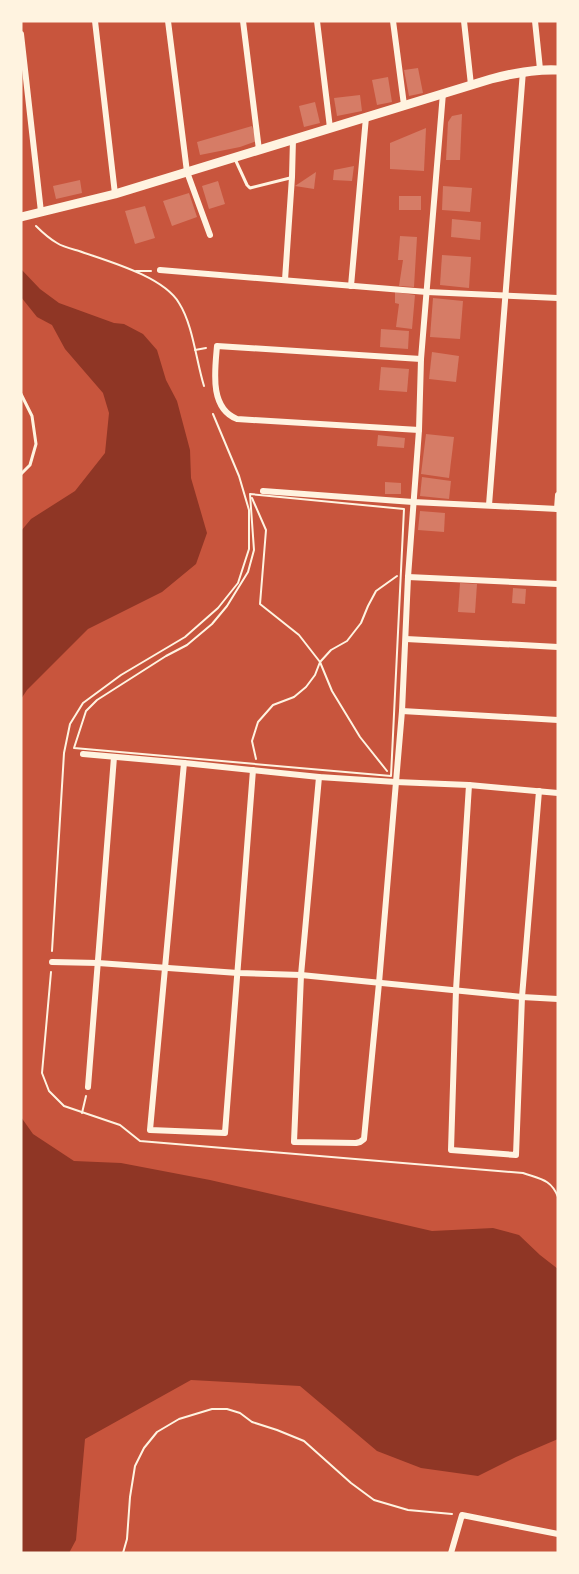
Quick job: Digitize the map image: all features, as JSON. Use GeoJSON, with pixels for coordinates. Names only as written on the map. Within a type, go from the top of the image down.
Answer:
{"type":"FeatureCollection","features":[{"type":"Feature","properties":{"kind":"main road"},"geometry":{"type":"LineString","coordinates":[[21,217],[115,194],[471,85],[523,71],[558,70]]}},
{"type":"Feature","properties":{"kind":"street"},"geometry":{"type":"LineString","coordinates":[[95,21],[115,194]]}},
{"type":"Feature","properties":{"kind":"street"},"geometry":{"type":"LineString","coordinates":[[168,21],[187,172],[210,235]]}},
{"type":"Feature","properties":{"kind":"street"},"geometry":{"type":"LineString","coordinates":[[243,21],[259,150]]}},
{"type":"Feature","properties":{"kind":"street"},"geometry":{"type":"LineString","coordinates":[[317,21],[330,128]]}},
{"type":"Feature","properties":{"kind":"street"},"geometry":{"type":"LineString","coordinates":[[393,21],[404,105]]}},
{"type":"Feature","properties":{"kind":"street"},"geometry":{"type":"LineString","coordinates":[[464,21],[471,85]]}},
{"type":"Feature","properties":{"kind":"street"},"geometry":{"type":"LineString","coordinates":[[535,21],[540,69]]}},
{"type":"Feature","properties":{"kind":"street"},"geometry":{"type":"LineString","coordinates":[[21,34],[41,212]]}},
{"type":"Feature","properties":{"kind":"street"},"geometry":{"type":"LineString","coordinates":[[489,505],[523,71]]}},
{"type":"Feature","properties":{"kind":"street"},"geometry":{"type":"LineString","coordinates":[[319,777],[301,975],[294,1142],[356,1143],[364,1139],[402,711],[408,573],[419,430],[421,359],[443,93]]}},
{"type":"Feature","properties":{"kind":"street"},"geometry":{"type":"LineString","coordinates":[[351,286],[366,117]]}},
{"type":"Feature","properties":{"kind":"street"},"geometry":{"type":"LineString","coordinates":[[285,280],[293,140]]}},
{"type":"Feature","properties":{"kind":"street"},"geometry":{"type":"LineString","coordinates":[[160,270],[427,292],[558,298]]}},
{"type":"Feature","properties":{"kind":"street"},"geometry":{"type":"LineString","coordinates":[[419,430],[237,419],[229,416],[223,409],[217,394],[215,372],[217,346],[421,359]]}},
{"type":"Feature","properties":{"kind":"street"},"geometry":{"type":"LineString","coordinates":[[263,491],[413,502],[557,509],[558,495]]}},
{"type":"Feature","properties":{"kind":"street"},"geometry":{"type":"LineString","coordinates":[[408,573],[558,584]]}},
{"type":"Feature","properties":{"kind":"street"},"geometry":{"type":"LineString","coordinates":[[406,639],[558,647]]}},
{"type":"Feature","properties":{"kind":"street"},"geometry":{"type":"LineString","coordinates":[[402,711],[558,720]]}},
{"type":"Feature","properties":{"kind":"street"},"geometry":{"type":"LineString","coordinates":[[83,754],[256,768],[319,777],[469,785],[558,793]]}},
{"type":"Feature","properties":{"kind":"street"},"geometry":{"type":"LineString","coordinates":[[88,1087],[114,757]]}},
{"type":"Feature","properties":{"kind":"street"},"geometry":{"type":"LineString","coordinates":[[184,763],[150,1130],[225,1133],[256,768]]}},
{"type":"Feature","properties":{"kind":"street"},"geometry":{"type":"LineString","coordinates":[[469,785],[456,990],[451,1150],[516,1155],[522,997],[538,791]]}},
{"type":"Feature","properties":{"kind":"street"},"geometry":{"type":"LineString","coordinates":[[52,962],[301,975],[558,999]]}},
{"type":"Feature","properties":{"kind":"street"},"geometry":{"type":"LineString","coordinates":[[451,1553],[462,1515],[556,1533]]}},
{"type":"Feature","properties":{"kind":"lane"},"geometry":{"type":"LineString","coordinates":[[234,158],[250,188],[292,177]]}},
{"type":"Feature","properties":{"kind":"lane"},"geometry":{"type":"LineString","coordinates":[[21,394],[32,416],[36,444],[30,465],[21,474]]}},
{"type":"Feature","properties":{"kind":"path"},"geometry":{"type":"LineString","coordinates":[[135,271],[160,270]]}},
{"type":"Feature","properties":{"kind":"path"},"geometry":{"type":"LineString","coordinates":[[250,494],[404,509],[391,776]]}},
{"type":"Feature","properties":{"kind":"path"},"geometry":{"type":"LineString","coordinates":[[250,494],[266,530],[260,604],[299,635],[320,662],[332,691],[360,737],[396,782]]}},
{"type":"Feature","properties":{"kind":"path"},"geometry":{"type":"LineString","coordinates":[[250,494],[254,550],[248,573],[227,606],[212,624],[187,645],[97,700],[86,711],[74,748],[256,768],[391,776]]}},
{"type":"Feature","properties":{"kind":"path"},"geometry":{"type":"LineString","coordinates":[[256,768],[252,741],[258,722],[273,705],[294,697],[306,687],[315,675],[320,662],[331,650],[347,641],[361,623],[376,591],[400,574],[408,573]]}},
{"type":"Feature","properties":{"kind":"path"},"geometry":{"type":"LineString","coordinates":[[82,1113],[88,1087]]}},
{"type":"Feature","properties":{"kind":"path"},"geometry":{"type":"LineString","coordinates":[[554,1187],[558,1182]]}},
{"type":"Feature","properties":{"kind":"path"},"geometry":{"type":"LineString","coordinates":[[123,1553],[127,1539],[135,1466],[144,1448],[157,1432],[179,1419],[212,1408],[240,1413],[252,1422],[304,1441],[351,1483],[374,1500],[408,1510],[462,1515]]}},
{"type":"Feature","properties":{"kind":"shaded area"},"geometry":{"type":"Polygon","coordinates":[[[21,269],[40,289],[59,303],[114,323],[124,324],[143,334],[157,350],[166,380],[177,401],[190,450],[191,478],[207,533],[196,564],[162,592],[88,629],[27,690],[21,699],[21,531],[31,519],[75,491],[105,453],[109,413],[103,393],[65,349],[52,325],[37,317],[21,297],[21,269]]]}},
{"type":"Feature","properties":{"kind":"shaded area"},"geometry":{"type":"Polygon","coordinates":[[[21,1117],[33,1134],[74,1161],[121,1163],[210,1180],[432,1231],[493,1228],[519,1235],[558,1269],[558,1439],[478,1476],[421,1468],[377,1451],[300,1386],[191,1380],[85,1439],[76,1540],[69,1553],[21,1553],[21,1117]]]}},
{"type":"Feature","properties":{"kind":"building"},"geometry":{"type":"Polygon","coordinates":[[[418,68],[423,93],[409,96],[404,70],[418,68]]]}},
{"type":"Feature","properties":{"kind":"building"},"geometry":{"type":"Polygon","coordinates":[[[388,77],[392,102],[377,105],[372,80],[388,77]]]}},
{"type":"Feature","properties":{"kind":"building"},"geometry":{"type":"Polygon","coordinates":[[[360,95],[362,111],[337,116],[334,98],[360,95]]]}},
{"type":"Feature","properties":{"kind":"building"},"geometry":{"type":"Polygon","coordinates":[[[315,102],[320,123],[304,127],[299,106],[315,102]]]}},
{"type":"Feature","properties":{"kind":"building"},"geometry":{"type":"Polygon","coordinates":[[[462,114],[460,160],[446,160],[448,122],[452,116],[462,114]]]}},
{"type":"Feature","properties":{"kind":"building"},"geometry":{"type":"Polygon","coordinates":[[[252,126],[257,141],[200,155],[197,142],[252,126]]]}},
{"type":"Feature","properties":{"kind":"building"},"geometry":{"type":"Polygon","coordinates":[[[426,128],[424,171],[390,169],[390,143],[426,128]]]}},
{"type":"Feature","properties":{"kind":"building"},"geometry":{"type":"Polygon","coordinates":[[[354,166],[352,181],[333,180],[334,170],[354,166]]]}},
{"type":"Feature","properties":{"kind":"building"},"geometry":{"type":"Polygon","coordinates":[[[316,172],[314,189],[295,186],[316,172]]]}},
{"type":"Feature","properties":{"kind":"building"},"geometry":{"type":"Polygon","coordinates":[[[80,180],[82,193],[56,199],[53,186],[80,180]]]}},
{"type":"Feature","properties":{"kind":"building"},"geometry":{"type":"Polygon","coordinates":[[[218,181],[225,204],[209,209],[202,186],[218,181]]]}},
{"type":"Feature","properties":{"kind":"building"},"geometry":{"type":"Polygon","coordinates":[[[443,186],[472,188],[470,212],[442,210],[443,186]]]}},
{"type":"Feature","properties":{"kind":"building"},"geometry":{"type":"Polygon","coordinates":[[[189,193],[197,217],[172,226],[163,201],[189,193]]]}},
{"type":"Feature","properties":{"kind":"building"},"geometry":{"type":"Polygon","coordinates":[[[399,196],[421,196],[421,210],[399,210],[399,196]]]}},
{"type":"Feature","properties":{"kind":"building"},"geometry":{"type":"Polygon","coordinates":[[[145,206],[155,238],[135,244],[125,211],[145,206]]]}},
{"type":"Feature","properties":{"kind":"building"},"geometry":{"type":"Polygon","coordinates":[[[452,219],[481,222],[480,240],[451,237],[452,219]]]}},
{"type":"Feature","properties":{"kind":"building"},"geometry":{"type":"Polygon","coordinates":[[[400,236],[417,237],[414,287],[399,286],[403,260],[398,260],[400,236]]]}},
{"type":"Feature","properties":{"kind":"building"},"geometry":{"type":"Polygon","coordinates":[[[442,255],[471,257],[469,288],[440,285],[442,255]]]}},
{"type":"Feature","properties":{"kind":"building"},"geometry":{"type":"Polygon","coordinates":[[[395,292],[415,295],[412,329],[396,327],[399,304],[395,303],[395,292]]]}},
{"type":"Feature","properties":{"kind":"building"},"geometry":{"type":"Polygon","coordinates":[[[433,298],[463,301],[460,339],[430,337],[433,298]]]}},
{"type":"Feature","properties":{"kind":"building"},"geometry":{"type":"Polygon","coordinates":[[[381,329],[409,331],[408,349],[380,347],[381,329]]]}},
{"type":"Feature","properties":{"kind":"building"},"geometry":{"type":"Polygon","coordinates":[[[432,352],[459,356],[456,382],[429,379],[432,352]]]}},
{"type":"Feature","properties":{"kind":"building"},"geometry":{"type":"Polygon","coordinates":[[[381,367],[409,369],[407,392],[379,390],[381,367]]]}},
{"type":"Feature","properties":{"kind":"building"},"geometry":{"type":"Polygon","coordinates":[[[426,434],[454,437],[449,478],[421,474],[426,434]]]}},
{"type":"Feature","properties":{"kind":"building"},"geometry":{"type":"Polygon","coordinates":[[[378,435],[405,438],[404,448],[377,446],[378,435]]]}},
{"type":"Feature","properties":{"kind":"building"},"geometry":{"type":"Polygon","coordinates":[[[422,477],[451,481],[449,499],[420,496],[422,477]]]}},
{"type":"Feature","properties":{"kind":"building"},"geometry":{"type":"Polygon","coordinates":[[[385,482],[401,483],[401,494],[385,494],[385,482]]]}},
{"type":"Feature","properties":{"kind":"building"},"geometry":{"type":"Polygon","coordinates":[[[420,511],[445,513],[444,532],[418,530],[420,511]]]}},
{"type":"Feature","properties":{"kind":"building"},"geometry":{"type":"Polygon","coordinates":[[[460,583],[477,584],[475,613],[458,612],[460,583]]]}},
{"type":"Feature","properties":{"kind":"building"},"geometry":{"type":"Polygon","coordinates":[[[513,588],[526,589],[525,604],[512,603],[513,588]]]}}]}
